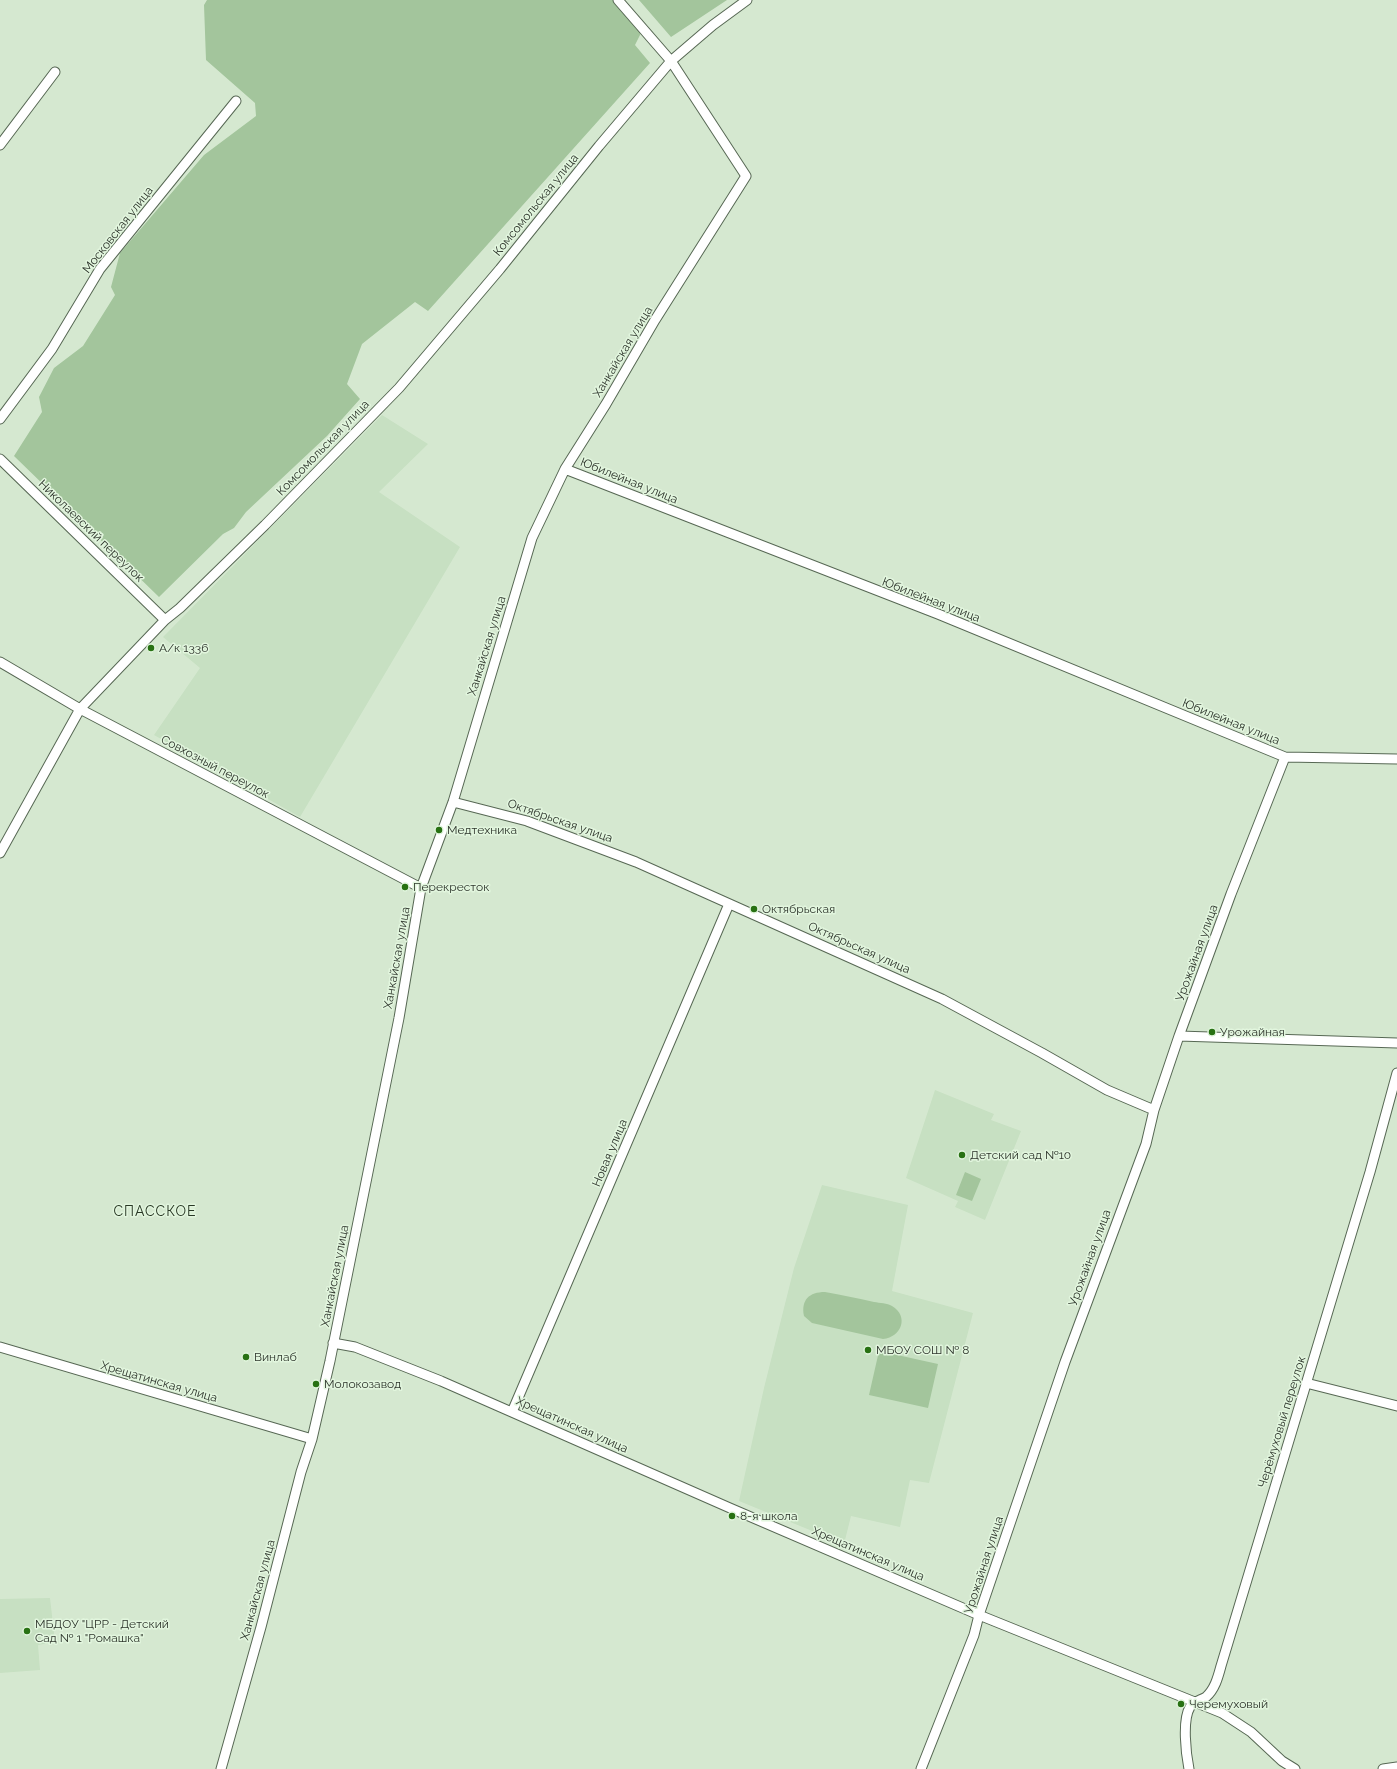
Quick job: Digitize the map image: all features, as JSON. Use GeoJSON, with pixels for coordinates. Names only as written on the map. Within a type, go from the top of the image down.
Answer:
{"type":"FeatureCollection","features":[{"type":"Feature","properties":{"kind":"street"},"geometry":{"type":"LineString","coordinates":[[618,0],[672,61]]}},
{"type":"Feature","properties":{"kind":"street","name":"Комсомольская улица"},"geometry":{"type":"LineString","coordinates":[[0,853],[80,709],[165,620],[180,608],[265,525],[399,388],[500,269],[599,146],[672,61],[713,25],[747,0]]}},
{"type":"Feature","properties":{"kind":"street","name":"Ханкайская улица"},"geometry":{"type":"LineString","coordinates":[[220,1769],[261,1627],[301,1472],[312,1439],[399,1018],[421,888],[453,802],[532,538],[565,469],[606,404],[655,320],[746,176],[672,61]]}},
{"type":"Feature","properties":{"kind":"street"},"geometry":{"type":"LineString","coordinates":[[0,145],[55,72]]}},
{"type":"Feature","properties":{"kind":"street","name":"Московская улица"},"geometry":{"type":"LineString","coordinates":[[0,419],[52,349],[100,269],[236,101]]}},
{"type":"Feature","properties":{"kind":"street","name":"Николаевский переулок"},"geometry":{"type":"LineString","coordinates":[[0,459],[165,620]]}},
{"type":"Feature","properties":{"kind":"street","name":"Юбилейная улица"},"geometry":{"type":"LineString","coordinates":[[565,469],[938,614],[1285,757]]}},
{"type":"Feature","properties":{"kind":"street","name":"Совхозный переулок"},"geometry":{"type":"LineString","coordinates":[[0,662],[80,709],[421,888]]}},
{"type":"Feature","properties":{"kind":"street"},"geometry":{"type":"LineString","coordinates":[[1285,757],[1397,759]]}},
{"type":"Feature","properties":{"kind":"street","name":"Урожайная улица"},"geometry":{"type":"LineString","coordinates":[[921,1769],[974,1635],[979,1615],[1065,1362],[1146,1144],[1154,1110],[1179,1036],[1231,894],[1285,757]]}},
{"type":"Feature","properties":{"kind":"street","name":"Октябрьская улица"},"geometry":{"type":"LineString","coordinates":[[453,802],[515,817],[564,833],[636,862],[942,999],[1036,1049],[1107,1090],[1154,1110]]}},
{"type":"Feature","properties":{"kind":"street","name":"Новая улица"},"geometry":{"type":"LineString","coordinates":[[512,1412],[729,904]]}},
{"type":"Feature","properties":{"kind":"street"},"geometry":{"type":"LineString","coordinates":[[1179,1036],[1397,1043]]}},
{"type":"Feature","properties":{"kind":"street","name":"Черёмуховый переулок"},"geometry":{"type":"LineString","coordinates":[[1189,1769],[1186,1738],[1187,1712],[1191,1705],[1206,1696],[1212,1690],[1216,1680],[1368,1179],[1397,1073]]}},
{"type":"Feature","properties":{"kind":"street","name":"Хрещатинская улица"},"geometry":{"type":"LineString","coordinates":[[333,1343],[356,1347],[512,1412],[979,1615],[1196,1702],[1236,1721],[1251,1732],[1282,1761],[1295,1769]]}},
{"type":"Feature","properties":{"kind":"street","name":"Хрещатинская улица"},"geometry":{"type":"LineString","coordinates":[[0,1347],[312,1439]]}},
{"type":"Feature","properties":{"kind":"street"},"geometry":{"type":"LineString","coordinates":[[1306,1383],[1397,1406]]}},
{"type":"Feature","properties":{"kind":"street"},"geometry":{"type":"LineString","coordinates":[[1384,1769],[1397,1767]]}},
{"type":"Feature","properties":{"kind":"shaded area"},"geometry":{"type":"Polygon","coordinates":[[[207,0],[616,0],[645,25],[635,45],[650,63],[428,311],[415,302],[362,344],[347,384],[360,399],[327,436],[246,512],[234,528],[223,534],[159,597],[14,456],[42,412],[39,397],[54,368],[83,346],[115,295],[111,287],[120,253],[204,155],[256,116],[255,103],[206,60],[204,5],[207,0]]]}},
{"type":"Feature","properties":{"kind":"shaded area"},"geometry":{"type":"Polygon","coordinates":[[[639,0],[727,0],[671,37],[639,0]]]}},
{"type":"Feature","properties":{"kind":"shaded area"},"geometry":{"type":"Polygon","coordinates":[[[382,415],[428,444],[379,492],[460,547],[300,817],[154,735],[200,668],[163,637],[382,415]]]}},
{"type":"Feature","properties":{"kind":"shaded area","name":"Детский сад №10"},"geometry":{"type":"Polygon","coordinates":[[[935,1090],[994,1114],[991,1120],[1021,1131],[985,1220],[955,1207],[958,1201],[906,1178],[935,1090]]]}},
{"type":"Feature","properties":{"kind":"shaded area"},"geometry":{"type":"Polygon","coordinates":[[[965,1172],[981,1179],[972,1201],[956,1195],[965,1172]]]}},
{"type":"Feature","properties":{"kind":"shaded area","name":"МБОУ СОШ № 8"},"geometry":{"type":"Polygon","coordinates":[[[822,1185],[908,1205],[892,1291],[973,1313],[929,1483],[910,1480],[900,1527],[851,1516],[844,1544],[739,1501],[764,1388],[794,1268],[822,1185]]]}},
{"type":"Feature","properties":{"kind":"shaded area"},"geometry":{"type":"Polygon","coordinates":[[[819,1292],[890,1305],[897,1310],[900,1315],[902,1320],[901,1326],[895,1334],[883,1339],[812,1323],[804,1316],[803,1310],[805,1301],[811,1295],[819,1292]]]}},
{"type":"Feature","properties":{"kind":"shaded area"},"geometry":{"type":"Polygon","coordinates":[[[879,1351],[938,1364],[928,1408],[869,1395],[879,1351]]]}},
{"type":"Feature","properties":{"kind":"shaded area","name":"МБДОУ \"ЦРР - Детский Сад № 1 \"Ромашка\""},"geometry":{"type":"Polygon","coordinates":[[[50,1598],[55,1642],[38,1645],[40,1670],[0,1673],[0,1599],[50,1598]]]}},
{"type":"Feature","properties":{"kind":"place","name":"А/к 1336"},"geometry":{"type":"Point","coordinates":[151,648]}},
{"type":"Feature","properties":{"kind":"place","name":"Медтехника"},"geometry":{"type":"Point","coordinates":[439,830]}},
{"type":"Feature","properties":{"kind":"place","name":"Перекресток"},"geometry":{"type":"Point","coordinates":[405,887]}},
{"type":"Feature","properties":{"kind":"place","name":"Октябрьская"},"geometry":{"type":"Point","coordinates":[754,909]}},
{"type":"Feature","properties":{"kind":"place","name":"Урожайная"},"geometry":{"type":"Point","coordinates":[1212,1032]}},
{"type":"Feature","properties":{"kind":"place","name":"Детский сад №10"},"geometry":{"type":"Point","coordinates":[962,1155]}},
{"type":"Feature","properties":{"kind":"place","name":"МБОУ СОШ № 8"},"geometry":{"type":"Point","coordinates":[868,1350]}},
{"type":"Feature","properties":{"kind":"place","name":"Винлаб"},"geometry":{"type":"Point","coordinates":[246,1357]}},
{"type":"Feature","properties":{"kind":"place","name":"Молокозавод"},"geometry":{"type":"Point","coordinates":[316,1384]}},
{"type":"Feature","properties":{"kind":"place","name":"8-я школа"},"geometry":{"type":"Point","coordinates":[732,1516]}},
{"type":"Feature","properties":{"kind":"place","name":"МБДОУ \"ЦРР - Детский Сад № 1 \"Ромашка\""},"geometry":{"type":"Point","coordinates":[27,1631]}},
{"type":"Feature","properties":{"kind":"place","name":"Черемуховый"},"geometry":{"type":"Point","coordinates":[1181,1704]}},
{"type":"Feature","properties":{"kind":"district","name":"СПАССКОЕ"},"geometry":{"type":"Point","coordinates":[155,1212]}}]}
